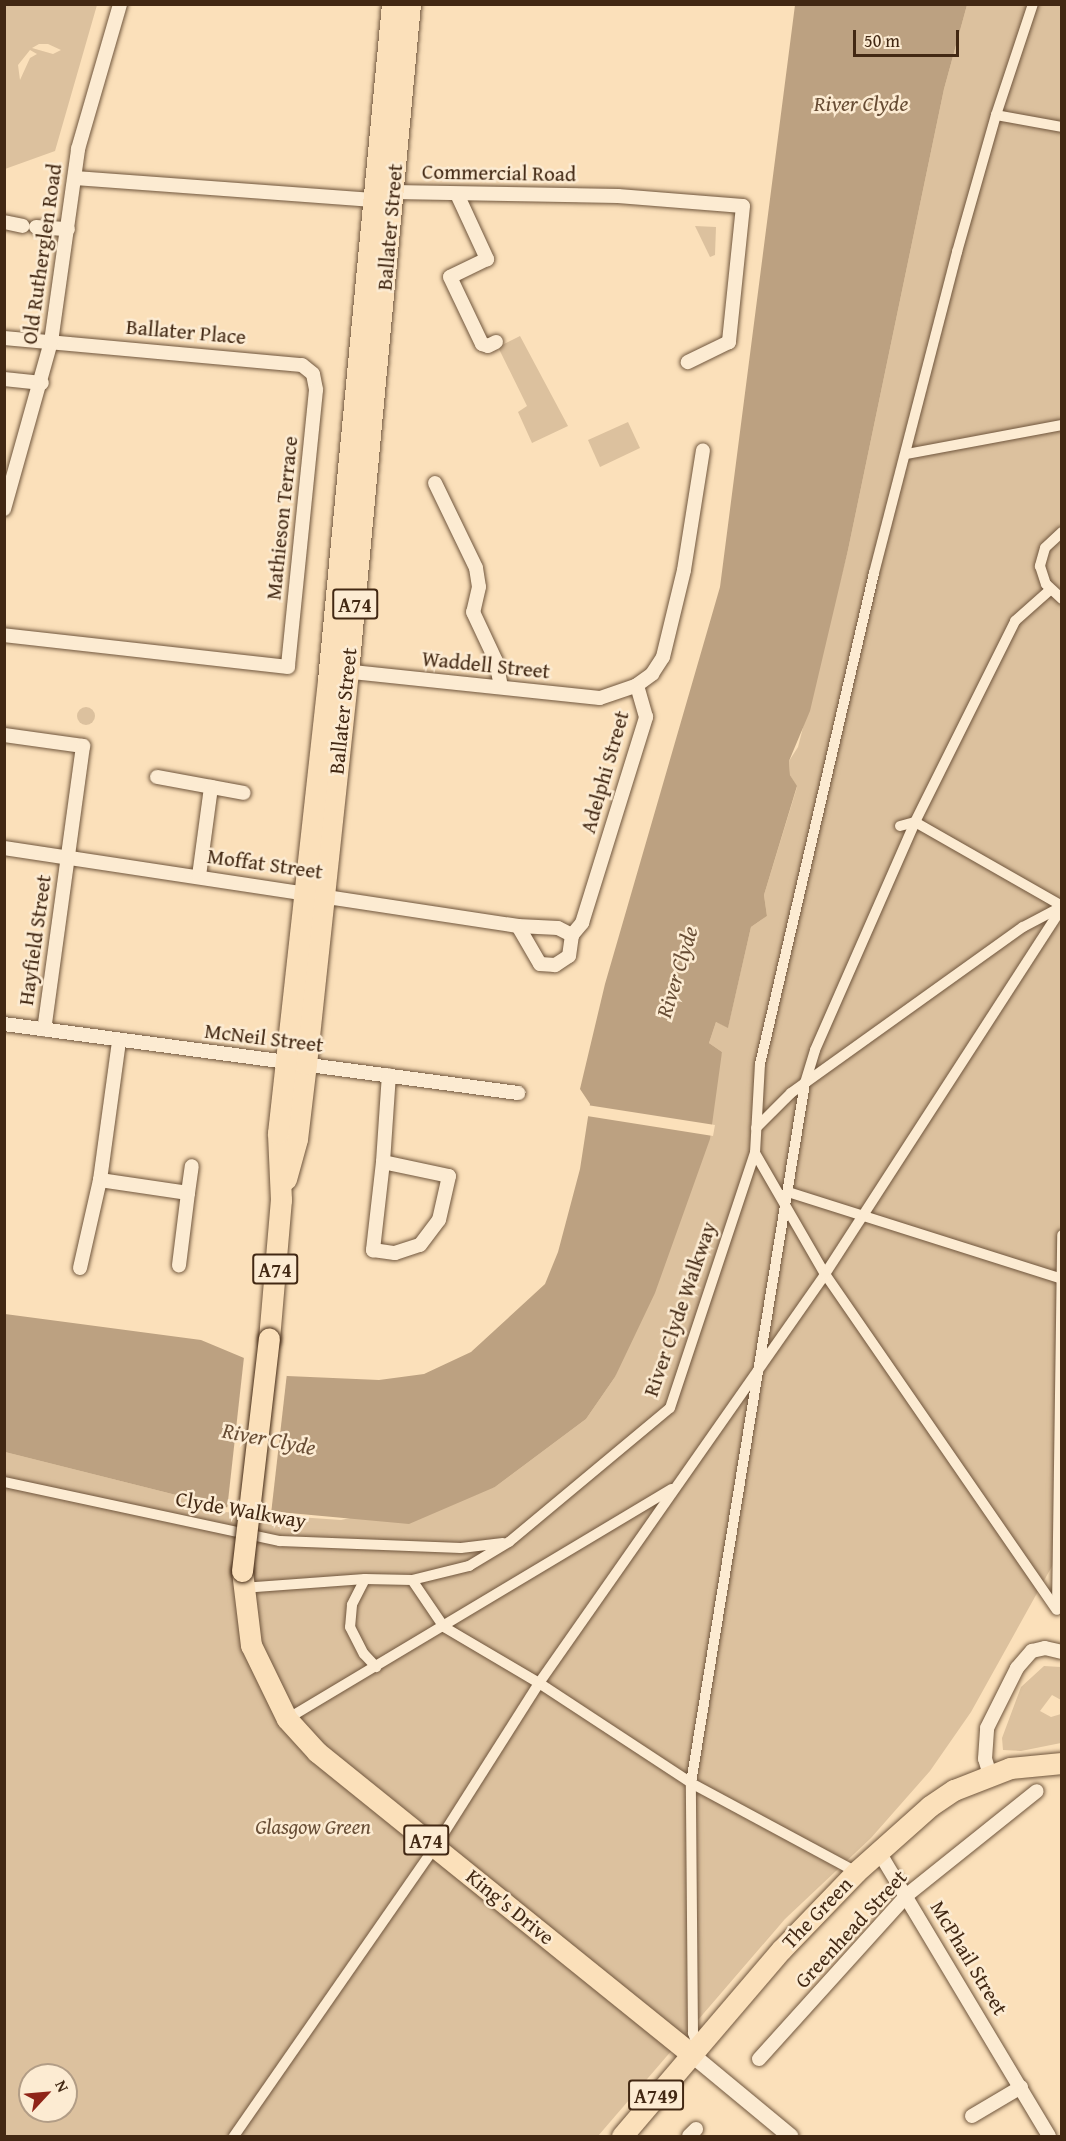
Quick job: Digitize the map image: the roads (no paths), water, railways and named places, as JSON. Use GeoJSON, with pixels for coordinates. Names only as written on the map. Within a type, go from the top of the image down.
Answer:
{"type":"FeatureCollection","features":[{"type":"Feature","properties":{"kind":"main road","name":"Ballater Street"},"geometry":{"type":"LineString","coordinates":[[352,530],[373,200],[392,4]]}},
{"type":"Feature","properties":{"kind":"main road","name":"Ballater Street"},"geometry":{"type":"LineString","coordinates":[[242,1580],[281,1200],[278,1132],[296,1063],[352,530],[393,192],[410,4]]}},
{"type":"Feature","properties":{"kind":"main road","name":"King's Drive"},"geometry":{"type":"LineString","coordinates":[[242,1580],[251,1645],[287,1719],[317,1752],[695,2050]]}},
{"type":"Feature","properties":{"kind":"main road","name":"The Green"},"geometry":{"type":"LineString","coordinates":[[622,2136],[781,1950],[856,1872],[930,1806],[990,1775],[1030,1764],[1062,1763]]}},
{"type":"Feature","properties":{"kind":"street","name":"Old Rutherglen Road"},"geometry":{"type":"LineString","coordinates":[[4,509],[42,382],[51,342],[78,149],[120,4]]}},
{"type":"Feature","properties":{"kind":"street","name":"River Clyde Walkway"},"geometry":{"type":"LineString","coordinates":[[242,1580],[412,1580],[469,1566],[509,1542],[670,1408],[754,1153],[760,1064],[868,594],[907,454],[941,311],[996,115],[1033,4]]}},
{"type":"Feature","properties":{"kind":"street"},"geometry":{"type":"LineString","coordinates":[[996,115],[1062,127]]}},
{"type":"Feature","properties":{"kind":"street","name":"Commercial Road"},"geometry":{"type":"LineString","coordinates":[[75,178],[373,200],[393,192],[618,196],[743,207],[729,342],[688,362]]}},
{"type":"Feature","properties":{"kind":"street"},"geometry":{"type":"LineString","coordinates":[[457,194],[487,259],[450,277],[482,344],[488,346],[496,342]]}},
{"type":"Feature","properties":{"kind":"street"},"geometry":{"type":"LineString","coordinates":[[4,222],[68,230]]}},
{"type":"Feature","properties":{"kind":"street","name":"Ballater Place"},"geometry":{"type":"LineString","coordinates":[[4,338],[302,365],[313,374]]}},
{"type":"Feature","properties":{"kind":"street","name":"Mathieson Terrace"},"geometry":{"type":"LineString","coordinates":[[4,634],[288,667],[316,390],[313,374]]}},
{"type":"Feature","properties":{"kind":"street"},"geometry":{"type":"LineString","coordinates":[[4,379],[42,382]]}},
{"type":"Feature","properties":{"kind":"street"},"geometry":{"type":"LineString","coordinates":[[907,454],[1062,425]]}},
{"type":"Feature","properties":{"kind":"street","name":"Adelphi Street"},"geometry":{"type":"LineString","coordinates":[[572,935],[582,923],[646,717],[637,685],[652,674],[663,657],[684,570],[703,450]]}},
{"type":"Feature","properties":{"kind":"street"},"geometry":{"type":"LineString","coordinates":[[435,483],[476,568],[479,586],[473,612],[496,661],[501,687]]}},
{"type":"Feature","properties":{"kind":"street"},"geometry":{"type":"LineString","coordinates":[[1062,532],[1048,542],[1041,560],[1041,572],[1050,590],[1062,598]]}},
{"type":"Feature","properties":{"kind":"street"},"geometry":{"type":"LineString","coordinates":[[790,2136],[695,2050],[690,1783],[805,1083],[815,1050],[915,822],[1015,621],[1050,590]]}},
{"type":"Feature","properties":{"kind":"street","name":"Waddell Street"},"geometry":{"type":"LineString","coordinates":[[338,671],[600,698],[637,685]]}},
{"type":"Feature","properties":{"kind":"street","name":"Hayfield Street"},"geometry":{"type":"LineString","coordinates":[[4,735],[83,746],[44,1029]]}},
{"type":"Feature","properties":{"kind":"street"},"geometry":{"type":"LineString","coordinates":[[157,777],[244,793]]}},
{"type":"Feature","properties":{"kind":"street"},"geometry":{"type":"LineString","coordinates":[[199,876],[211,787]]}},
{"type":"Feature","properties":{"kind":"street"},"geometry":{"type":"LineString","coordinates":[[900,826],[915,822],[1062,907]]}},
{"type":"Feature","properties":{"kind":"street","name":"Moffat Street"},"geometry":{"type":"LineString","coordinates":[[4,848],[315,893],[518,926],[558,928],[572,935]]}},
{"type":"Feature","properties":{"kind":"street"},"geometry":{"type":"LineString","coordinates":[[756,1128],[805,1083],[1023,927],[1062,907]]}},
{"type":"Feature","properties":{"kind":"street"},"geometry":{"type":"LineString","coordinates":[[234,2136],[435,1847],[539,1683],[825,1274],[1062,907]]}},
{"type":"Feature","properties":{"kind":"street"},"geometry":{"type":"LineString","coordinates":[[518,926],[540,964],[555,965],[569,956],[572,935]]}},
{"type":"Feature","properties":{"kind":"street","name":"McNeil Street"},"geometry":{"type":"LineString","coordinates":[[4,1024],[518,1093]]}},
{"type":"Feature","properties":{"kind":"street"},"geometry":{"type":"LineString","coordinates":[[80,1268],[100,1180],[119,1041]]}},
{"type":"Feature","properties":{"kind":"street"},"geometry":{"type":"LineString","coordinates":[[383,1162],[449,1176],[439,1220],[420,1245],[395,1253],[373,1250],[383,1162],[388,1075]]}},
{"type":"Feature","properties":{"kind":"street"},"geometry":{"type":"LineString","coordinates":[[754,1153],[825,1274],[1057,1610],[1062,1235]]}},
{"type":"Feature","properties":{"kind":"street"},"geometry":{"type":"LineString","coordinates":[[179,1265],[192,1166]]}},
{"type":"Feature","properties":{"kind":"street"},"geometry":{"type":"LineString","coordinates":[[100,1180],[188,1193]]}},
{"type":"Feature","properties":{"kind":"street"},"geometry":{"type":"LineString","coordinates":[[788,1191],[1061,1279]]}},
{"type":"Feature","properties":{"kind":"street","name":"Clyde Walkway"},"geometry":{"type":"LineString","coordinates":[[4,1482],[280,1541],[461,1548],[509,1542]]}},
{"type":"Feature","properties":{"kind":"street"},"geometry":{"type":"LineString","coordinates":[[287,1719],[674,1488]]}},
{"type":"Feature","properties":{"kind":"street"},"geometry":{"type":"LineString","coordinates":[[365,1579],[352,1605],[350,1627],[364,1654],[376,1666]]}},
{"type":"Feature","properties":{"kind":"street"},"geometry":{"type":"LineString","coordinates":[[412,1580],[444,1627],[539,1683],[690,1783],[856,1872]]}},
{"type":"Feature","properties":{"kind":"street"},"geometry":{"type":"LineString","coordinates":[[990,1775],[985,1759],[987,1728],[1017,1668],[1032,1651],[1045,1648],[1062,1652]]}},
{"type":"Feature","properties":{"kind":"street","name":"Greenhead Street"},"geometry":{"type":"LineString","coordinates":[[759,2059],[907,1895],[1037,1791]]}},
{"type":"Feature","properties":{"kind":"street","name":"McPhail Street"},"geometry":{"type":"LineString","coordinates":[[879,1852],[907,1895],[1049,2136]]}},
{"type":"Feature","properties":{"kind":"street"},"geometry":{"type":"LineString","coordinates":[[972,2116],[1021,2087]]}},
{"type":"Feature","properties":{"kind":"water","name":"River Clyde"},"geometry":{"type":"Polygon","coordinates":[[[795,5],[967,5],[944,89],[848,550],[810,711],[789,761],[790,775],[797,786],[764,895],[767,916],[751,927],[728,1028],[716,1022],[709,1043],[722,1052],[710,1139],[655,1293],[615,1377],[586,1419],[495,1487],[409,1524],[224,1507],[5,1452],[5,1314],[201,1340],[287,1376],[379,1380],[424,1374],[471,1352],[545,1284],[558,1252],[580,1169],[590,1104],[580,1089],[605,984],[720,587],[795,5]]]}},
{"type":"Feature","properties":{"kind":"park label","name":"Glasgow Green"},"geometry":{"type":"Point","coordinates":[313,1827]}}]}
